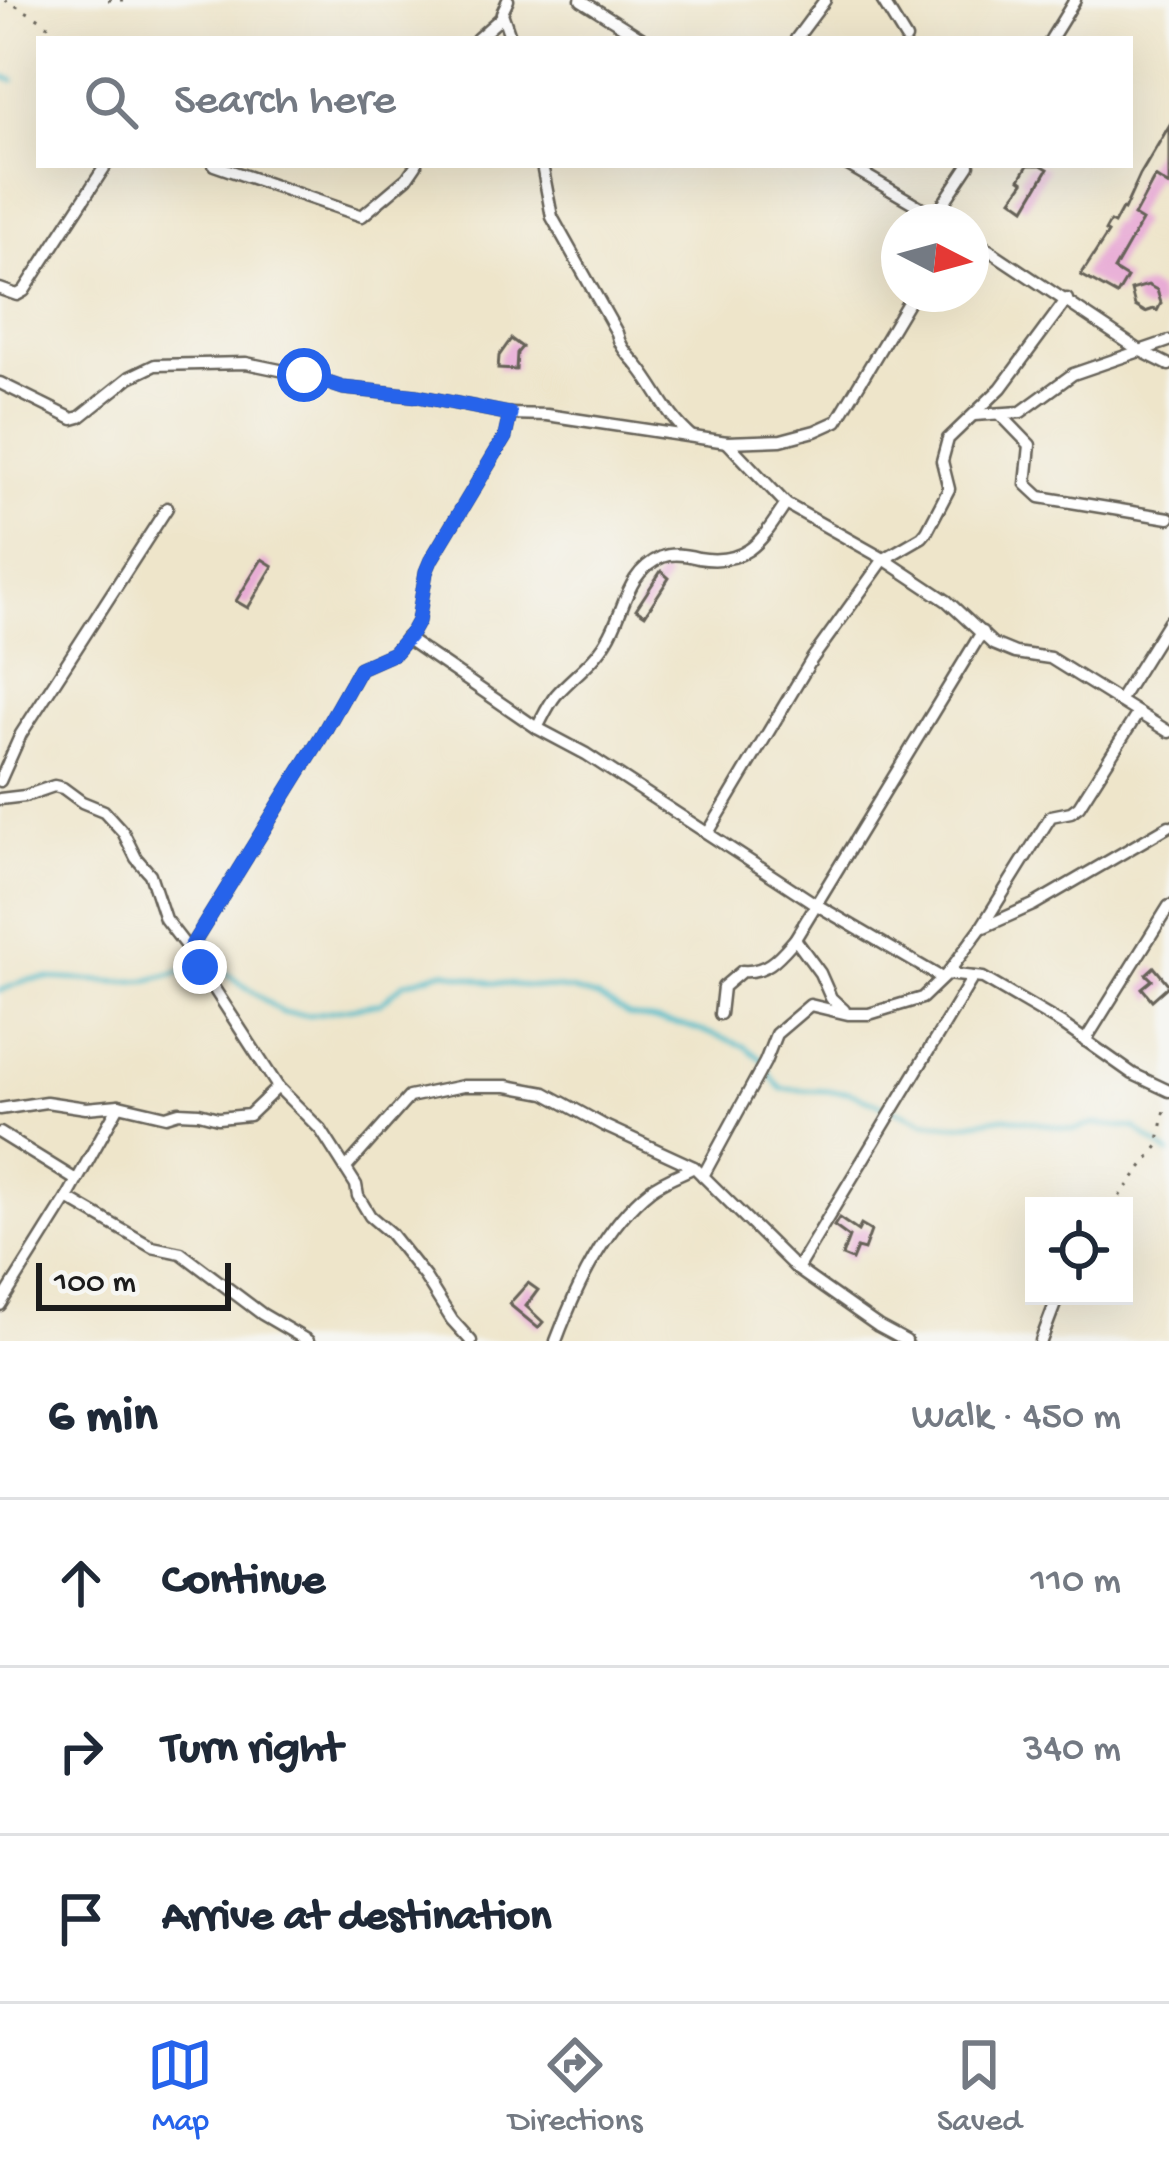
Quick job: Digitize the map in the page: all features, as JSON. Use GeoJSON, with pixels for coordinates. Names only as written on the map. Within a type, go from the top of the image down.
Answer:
{"type":"FeatureCollection","features":[{"type":"Feature","properties":{"kind":"street"},"geometry":{"type":"LineString","coordinates":[[480,36],[502,16],[508,0]]}},
{"type":"Feature","properties":{"kind":"street"},"geometry":{"type":"LineString","coordinates":[[581,0],[638,36]]}},
{"type":"Feature","properties":{"kind":"street"},"geometry":{"type":"LineString","coordinates":[[798,36],[825,0]]}},
{"type":"Feature","properties":{"kind":"street"},"geometry":{"type":"LineString","coordinates":[[882,0],[903,36]]}},
{"type":"Feature","properties":{"kind":"street"},"geometry":{"type":"LineString","coordinates":[[1053,36],[1075,0]]}},
{"type":"Feature","properties":{"kind":"street"},"geometry":{"type":"LineString","coordinates":[[502,16],[510,36]]}},
{"type":"Feature","properties":{"kind":"street"},"geometry":{"type":"LineString","coordinates":[[0,290],[17,295],[24,291],[104,168]]}},
{"type":"Feature","properties":{"kind":"street"},"geometry":{"type":"LineString","coordinates":[[223,168],[362,216],[414,168]]}},
{"type":"Feature","properties":{"kind":"street"},"geometry":{"type":"LineString","coordinates":[[543,168],[552,218],[619,343],[674,422],[692,437]]}},
{"type":"Feature","properties":{"kind":"street"},"geometry":{"type":"LineString","coordinates":[[853,168],[915,204]]}},
{"type":"Feature","properties":{"kind":"street"},"geometry":{"type":"LineString","coordinates":[[956,168],[958,181]]}},
{"type":"Feature","properties":{"kind":"street"},"geometry":{"type":"LineString","coordinates":[[948,204],[967,168]]}},
{"type":"Feature","properties":{"kind":"street"},"geometry":{"type":"LineString","coordinates":[[989,250],[1139,350],[1169,364]]}},
{"type":"Feature","properties":{"kind":"street"},"geometry":{"type":"LineString","coordinates":[[708,833],[812,659],[884,559],[922,537],[932,524],[950,489],[942,461],[948,439],[1001,388],[1066,299]]}},
{"type":"Feature","properties":{"kind":"street"},"geometry":{"type":"LineString","coordinates":[[0,383],[73,419],[154,365],[245,363],[343,388],[418,396],[510,414],[547,415],[727,442],[782,440],[837,421],[902,312]]}},
{"type":"Feature","properties":{"kind":"street"},"geometry":{"type":"LineString","coordinates":[[974,415],[1021,412],[1073,374],[1169,341]]}},
{"type":"Feature","properties":{"kind":"street"},"geometry":{"type":"LineString","coordinates":[[0,395],[22,395]]}},
{"type":"Feature","properties":{"kind":"street"},"geometry":{"type":"LineString","coordinates":[[189,950],[360,668],[394,653],[418,621],[431,560],[505,437],[510,414]]}},
{"type":"Feature","properties":{"kind":"street"},"geometry":{"type":"LineString","coordinates":[[1000,415],[1030,445],[1025,484],[1040,497],[1169,518]]}},
{"type":"Feature","properties":{"kind":"street"},"geometry":{"type":"LineString","coordinates":[[727,442],[786,505],[884,559],[947,602],[994,644],[1015,653],[1050,658],[1169,732]]}},
{"type":"Feature","properties":{"kind":"street"},"geometry":{"type":"LineString","coordinates":[[537,728],[553,698],[605,644],[626,591],[647,566],[664,555],[721,562],[737,557],[759,543],[786,505]]}},
{"type":"Feature","properties":{"kind":"street"},"geometry":{"type":"LineString","coordinates":[[0,782],[21,734],[167,508]]}},
{"type":"Feature","properties":{"kind":"street"},"geometry":{"type":"LineString","coordinates":[[1119,701],[1169,621]]}},
{"type":"Feature","properties":{"kind":"street"},"geometry":{"type":"LineString","coordinates":[[720,1014],[723,987],[742,971],[758,973],[795,939],[982,632]]}},
{"type":"Feature","properties":{"kind":"street"},"geometry":{"type":"LineString","coordinates":[[406,638],[537,728],[586,754],[817,905],[944,976],[983,978],[1062,1024],[1133,1074],[1169,1091]]}},
{"type":"Feature","properties":{"kind":"street"},"geometry":{"type":"LineString","coordinates":[[556,1341],[568,1307],[618,1223],[652,1189],[698,1172],[765,1061],[776,1034],[810,1005],[869,1014],[922,998],[981,928],[1051,816],[1079,806],[1138,713]]}},
{"type":"Feature","properties":{"kind":"street"},"geometry":{"type":"LineString","coordinates":[[0,799],[63,788],[104,811],[123,832],[150,874],[165,919],[278,1087],[321,1130],[370,1216],[390,1233],[471,1341]]}},
{"type":"Feature","properties":{"kind":"street"},"geometry":{"type":"LineString","coordinates":[[981,928],[1033,905],[1169,826]]}},
{"type":"Feature","properties":{"kind":"street"},"geometry":{"type":"LineString","coordinates":[[1084,1041],[1169,906]]}},
{"type":"Feature","properties":{"kind":"street"},"geometry":{"type":"LineString","coordinates":[[795,939],[832,998],[848,1014]]}},
{"type":"Feature","properties":{"kind":"street"},"geometry":{"type":"LineString","coordinates":[[797,1269],[974,977]]}},
{"type":"Feature","properties":{"kind":"street"},"geometry":{"type":"LineString","coordinates":[[346,1168],[409,1097],[464,1086],[507,1086],[545,1093],[698,1172],[797,1269],[906,1341]]}},
{"type":"Feature","properties":{"kind":"street"},"geometry":{"type":"LineString","coordinates":[[0,1109],[46,1102],[218,1118],[249,1114],[278,1087]]}},
{"type":"Feature","properties":{"kind":"street"},"geometry":{"type":"LineString","coordinates":[[0,1305],[119,1106]]}},
{"type":"Feature","properties":{"kind":"street"},"geometry":{"type":"LineString","coordinates":[[0,1133],[76,1180]]}},
{"type":"Feature","properties":{"kind":"street"},"geometry":{"type":"LineString","coordinates":[[68,1198],[152,1247],[182,1253],[262,1314],[308,1341]]}},
{"type":"Feature","properties":{"kind":"street"},"geometry":{"type":"LineString","coordinates":[[1041,1341],[1055,1305]]}},
{"type":"Feature","properties":{"kind":"street"},"geometry":{"type":"LineString","coordinates":[[869,1341],[878,1326]]}},
{"type":"Feature","properties":{"kind":"path"},"geometry":{"type":"LineString","coordinates":[[4,0],[40,19],[60,36]]}},
{"type":"Feature","properties":{"kind":"path"},"geometry":{"type":"LineString","coordinates":[[108,0],[130,0]]}},
{"type":"Feature","properties":{"kind":"path"},"geometry":{"type":"LineString","coordinates":[[1119,1197],[1158,1145],[1169,1091]]}},
{"type":"Feature","properties":{"kind":"building"},"geometry":{"type":"Polygon","coordinates":[[[1169,126],[1169,186],[1155,177],[1134,216],[1142,221],[1114,270],[1127,278],[1117,295],[1081,275],[1110,222],[1114,224],[1124,210],[1169,126]]]}},
{"type":"Feature","properties":{"kind":"building"},"geometry":{"type":"Polygon","coordinates":[[[1026,168],[1048,169],[1025,208],[1012,199],[1024,182],[1020,179],[1026,168]]]}},
{"type":"Feature","properties":{"kind":"building"},"geometry":{"type":"Polygon","coordinates":[[[1148,285],[1157,290],[1161,303],[1157,311],[1145,312],[1135,306],[1131,290],[1148,285]]]}},
{"type":"Feature","properties":{"kind":"building"},"geometry":{"type":"Polygon","coordinates":[[[511,339],[522,347],[516,370],[498,369],[499,356],[511,339]]]}},
{"type":"Feature","properties":{"kind":"building"},"geometry":{"type":"Polygon","coordinates":[[[262,559],[273,566],[248,608],[236,601],[262,559]]]}},
{"type":"Feature","properties":{"kind":"building"},"geometry":{"type":"Polygon","coordinates":[[[661,571],[669,578],[645,615],[636,609],[661,571]]]}},
{"type":"Feature","properties":{"kind":"building"},"geometry":{"type":"Polygon","coordinates":[[[1154,967],[1169,985],[1152,1000],[1142,988],[1152,980],[1146,974],[1154,967]]]}},
{"type":"Feature","properties":{"kind":"building"},"geometry":{"type":"Polygon","coordinates":[[[839,1218],[858,1231],[861,1225],[871,1231],[864,1250],[857,1248],[852,1260],[842,1256],[849,1237],[834,1226],[839,1218]]]}},
{"type":"Feature","properties":{"kind":"building"},"geometry":{"type":"Polygon","coordinates":[[[528,1283],[538,1290],[526,1306],[543,1322],[538,1328],[509,1304],[528,1283]]]}},
{"type":"Feature","properties":{"kind":"waterway"},"geometry":{"type":"LineString","coordinates":[[0,76],[14,80]]}},
{"type":"Feature","properties":{"kind":"waterway"},"geometry":{"type":"LineString","coordinates":[[0,991],[26,980],[149,980],[200,967],[222,970],[283,1013],[308,1015],[381,1003],[404,983],[444,971],[493,983],[571,990],[598,998],[629,1016],[717,1036],[744,1046],[765,1062],[782,1089],[849,1092],[926,1122],[956,1125],[1006,1117],[1074,1130],[1095,1124],[1135,1128],[1169,1154]]}},
{"type":"Feature","properties":{"kind":"route"},"geometry":{"type":"LineString","coordinates":[[200,967],[189,950],[360,668],[394,653],[412,632],[431,560],[505,437],[510,414],[418,396],[343,388],[304,375]]}}]}
